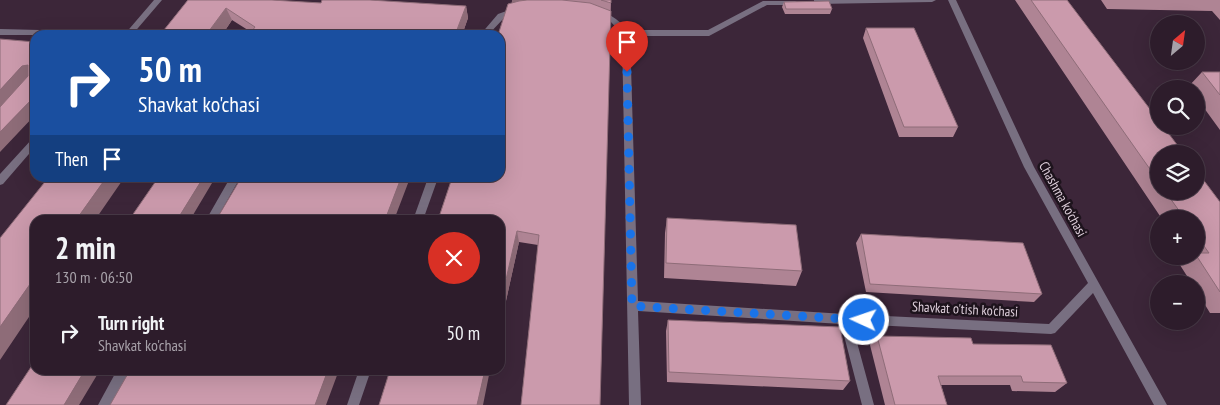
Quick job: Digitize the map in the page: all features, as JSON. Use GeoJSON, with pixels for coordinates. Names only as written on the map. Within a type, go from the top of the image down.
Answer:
{"type":"FeatureCollection","features":[{"type":"Feature","properties":{"kind":"street"},"geometry":{"type":"LineString","coordinates":[[132,30],[158,0]]}},
{"type":"Feature","properties":{"kind":"street"},"geometry":{"type":"LineString","coordinates":[[626,33],[709,33],[766,3],[932,0]]}},
{"type":"Feature","properties":{"kind":"street","name":"Chashma ko'chasi"},"geometry":{"type":"LineString","coordinates":[[952,0],[1029,167],[1161,405]]}},
{"type":"Feature","properties":{"kind":"street"},"geometry":{"type":"LineString","coordinates":[[488,30],[501,16],[524,8]]}},
{"type":"Feature","properties":{"kind":"street"},"geometry":{"type":"LineString","coordinates":[[591,12],[614,20],[626,33],[635,405]]}},
{"type":"Feature","properties":{"kind":"street"},"geometry":{"type":"LineString","coordinates":[[0,32],[30,33]]}},
{"type":"Feature","properties":{"kind":"street"},"geometry":{"type":"LineString","coordinates":[[0,181],[30,147]]}},
{"type":"Feature","properties":{"kind":"street"},"geometry":{"type":"LineString","coordinates":[[214,215],[233,182]]}},
{"type":"Feature","properties":{"kind":"street"},"geometry":{"type":"LineString","coordinates":[[420,215],[432,182]]}},
{"type":"Feature","properties":{"kind":"street","name":"Shavkat o'tish ko'chasi"},"geometry":{"type":"LineString","coordinates":[[632,306],[1051,329],[1094,284]]}},
{"type":"Feature","properties":{"kind":"street"},"geometry":{"type":"LineString","coordinates":[[845,318],[868,405]]}},
{"type":"Feature","properties":{"kind":"street"},"geometry":{"type":"LineString","coordinates":[[104,405],[121,375]]}},
{"type":"Feature","properties":{"kind":"street"},"geometry":{"type":"LineString","coordinates":[[353,405],[363,375]]}},
{"type":"Feature","properties":{"kind":"building"},"geometry":{"type":"Polygon","coordinates":[[[188,0],[272,0],[321,3],[322,0],[370,0],[466,6],[457,30],[253,30],[255,27],[226,8],[210,30],[164,30],[188,0]]]}},
{"type":"Feature","properties":{"kind":"building"},"geometry":{"type":"Polygon","coordinates":[[[562,0],[590,3],[611,11],[600,405],[521,405],[539,235],[517,231],[505,284],[505,215],[440,215],[451,182],[505,182],[505,30],[500,30],[508,4],[519,1],[562,0]]]}},
{"type":"Feature","properties":{"kind":"building"},"geometry":{"type":"Polygon","coordinates":[[[1031,0],[1067,0],[1150,109],[1150,135],[1170,135],[1177,145],[1150,145],[1150,169],[1031,0]]]}},
{"type":"Feature","properties":{"kind":"building"},"geometry":{"type":"Polygon","coordinates":[[[829,1],[832,9],[786,9],[784,2],[829,1]]]}},
{"type":"Feature","properties":{"kind":"building"},"geometry":{"type":"Polygon","coordinates":[[[866,28],[914,28],[958,127],[904,127],[866,28]]]}},
{"type":"Feature","properties":{"kind":"building"},"geometry":{"type":"Polygon","coordinates":[[[0,39],[30,42],[30,101],[0,132],[0,107],[28,76],[28,65],[22,66],[0,90],[0,39]]]}},
{"type":"Feature","properties":{"kind":"building"},"geometry":{"type":"Polygon","coordinates":[[[1202,72],[1220,72],[1220,95],[1202,72]]]}},
{"type":"Feature","properties":{"kind":"building"},"geometry":{"type":"Polygon","coordinates":[[[45,182],[103,182],[80,215],[30,215],[30,284],[0,327],[0,238],[45,182]]]}},
{"type":"Feature","properties":{"kind":"building"},"geometry":{"type":"Polygon","coordinates":[[[155,182],[201,182],[180,215],[132,215],[155,182]]]}},
{"type":"Feature","properties":{"kind":"building"},"geometry":{"type":"Polygon","coordinates":[[[239,182],[399,182],[387,215],[219,215],[239,182]]]}},
{"type":"Feature","properties":{"kind":"building"},"geometry":{"type":"Polygon","coordinates":[[[1205,182],[1220,202],[1220,292],[1202,265],[1205,265],[1205,253],[1209,253],[1205,247],[1205,210],[1179,210],[1171,200],[1205,200],[1205,182]]]}},
{"type":"Feature","properties":{"kind":"building"},"geometry":{"type":"Polygon","coordinates":[[[667,218],[796,225],[802,271],[666,263],[667,218]]]}},
{"type":"Feature","properties":{"kind":"building"},"geometry":{"type":"Polygon","coordinates":[[[861,234],[1023,243],[1042,294],[870,284],[861,234]]]}},
{"type":"Feature","properties":{"kind":"building"},"geometry":{"type":"Polygon","coordinates":[[[668,320],[840,327],[850,381],[669,372],[668,320]]]}},
{"type":"Feature","properties":{"kind":"building"},"geometry":{"type":"Polygon","coordinates":[[[877,336],[971,338],[973,344],[1051,345],[1067,383],[1023,382],[1021,376],[938,376],[947,405],[895,405],[877,336]]]}},
{"type":"Feature","properties":{"kind":"building"},"geometry":{"type":"Polygon","coordinates":[[[30,369],[30,375],[82,375],[64,405],[6,405],[30,369]]]}},
{"type":"Feature","properties":{"kind":"building"},"geometry":{"type":"Polygon","coordinates":[[[127,375],[326,375],[315,405],[110,405],[127,375]]]}},
{"type":"Feature","properties":{"kind":"building"},"geometry":{"type":"Polygon","coordinates":[[[388,375],[484,375],[477,405],[379,405],[388,375]]]}},
{"type":"Feature","properties":{"kind":"route"},"geometry":{"type":"LineString","coordinates":[[627,72],[632,306],[864,320]]}}]}
